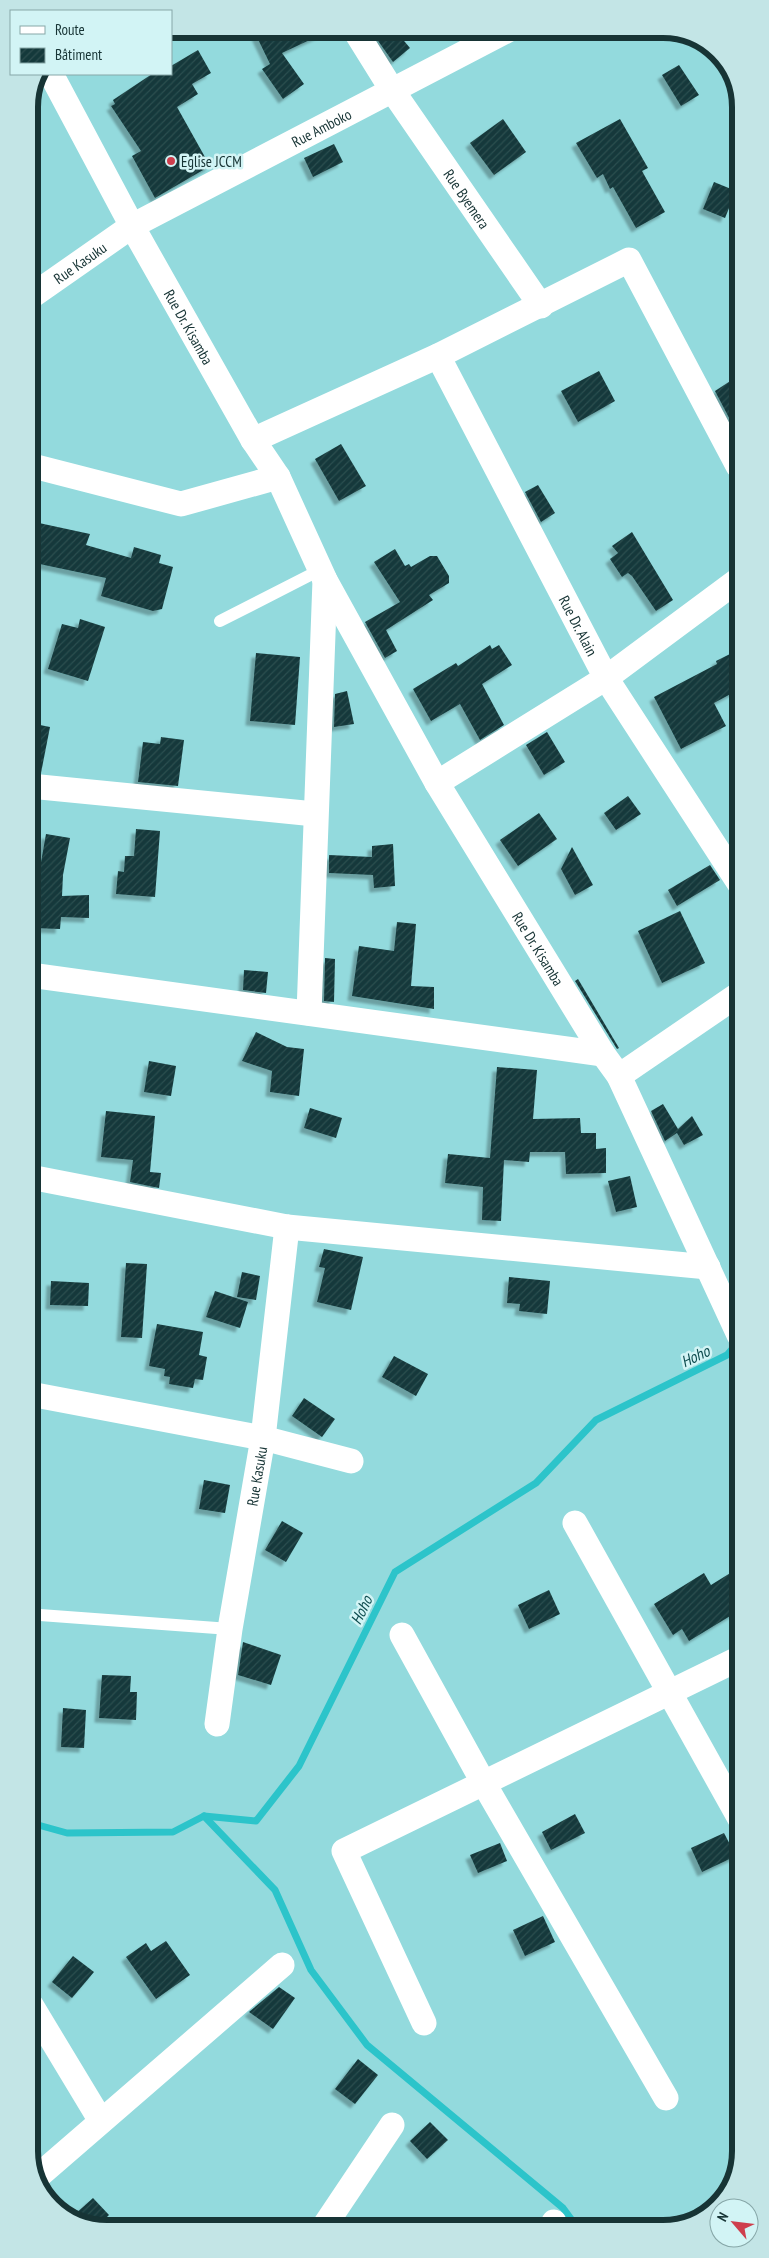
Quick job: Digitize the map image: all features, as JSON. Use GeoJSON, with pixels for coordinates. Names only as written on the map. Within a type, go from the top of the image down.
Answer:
{"type":"FeatureCollection","features":[{"type":"Feature","properties":{"kind":"street","name":"Rue Byemera"},"geometry":{"type":"LineString","coordinates":[[360,38],[392,90],[541,306]]}},
{"type":"Feature","properties":{"kind":"street","name":"Rue Amboko"},"geometry":{"type":"LineString","coordinates":[[132,226],[493,38]]}},
{"type":"Feature","properties":{"kind":"street","name":"Rue Dr. Kisamba"},"geometry":{"type":"LineString","coordinates":[[51,75],[132,226],[253,440],[278,478],[323,575],[437,783],[603,1054],[619,1076],[732,1320]]}},
{"type":"Feature","properties":{"kind":"street","name":"Rue Kasuku"},"geometry":{"type":"LineString","coordinates":[[38,292],[132,226]]}},
{"type":"Feature","properties":{"kind":"street"},"geometry":{"type":"LineString","coordinates":[[253,440],[438,356],[541,306],[629,260],[732,455]]}},
{"type":"Feature","properties":{"kind":"street","name":"Rue Dr. Alain"},"geometry":{"type":"LineString","coordinates":[[438,356],[606,678],[732,872]]}},
{"type":"Feature","properties":{"kind":"street"},"geometry":{"type":"LineString","coordinates":[[38,467],[181,504],[278,478]]}},
{"type":"Feature","properties":{"kind":"street","name":"Rue Dr. Kisamba"},"geometry":{"type":"LineString","coordinates":[[310,1013],[323,575]]}},
{"type":"Feature","properties":{"kind":"street"},"geometry":{"type":"LineString","coordinates":[[437,783],[606,678],[732,584]]}},
{"type":"Feature","properties":{"kind":"street"},"geometry":{"type":"LineString","coordinates":[[38,787],[315,814]]}},
{"type":"Feature","properties":{"kind":"street"},"geometry":{"type":"LineString","coordinates":[[38,976],[603,1054]]}},
{"type":"Feature","properties":{"kind":"street"},"geometry":{"type":"LineString","coordinates":[[619,1076],[732,999]]}},
{"type":"Feature","properties":{"kind":"street"},"geometry":{"type":"LineString","coordinates":[[38,1179],[287,1227],[708,1267]]}},
{"type":"Feature","properties":{"kind":"street","name":"Rue Kasuku"},"geometry":{"type":"LineString","coordinates":[[217,1724],[230,1629],[263,1438],[287,1227]]}},
{"type":"Feature","properties":{"kind":"street"},"geometry":{"type":"LineString","coordinates":[[38,1396],[263,1438],[352,1461]]}},
{"type":"Feature","properties":{"kind":"street"},"geometry":{"type":"LineString","coordinates":[[574,1523],[732,1804]]}},
{"type":"Feature","properties":{"kind":"street"},"geometry":{"type":"LineString","coordinates":[[402,1634],[484,1782],[666,2098]]}},
{"type":"Feature","properties":{"kind":"street"},"geometry":{"type":"LineString","coordinates":[[424,2023],[344,1851],[732,1662]]}},
{"type":"Feature","properties":{"kind":"street"},"geometry":{"type":"LineString","coordinates":[[42,2173],[282,1965]]}},
{"type":"Feature","properties":{"kind":"street"},"geometry":{"type":"LineString","coordinates":[[38,2017],[101,2122]]}},
{"type":"Feature","properties":{"kind":"street"},"geometry":{"type":"LineString","coordinates":[[328,2220],[392,2125]]}},
{"type":"Feature","properties":{"kind":"lane"},"geometry":{"type":"LineString","coordinates":[[220,621],[323,575]]}},
{"type":"Feature","properties":{"kind":"lane"},"geometry":{"type":"LineString","coordinates":[[40,1615],[230,1629]]}},
{"type":"Feature","properties":{"kind":"building"},"geometry":{"type":"Polygon","coordinates":[[[257,38],[314,38],[282,53],[304,84],[283,99],[262,69],[270,64],[257,38]]]}},
{"type":"Feature","properties":{"kind":"building"},"geometry":{"type":"Polygon","coordinates":[[[376,38],[402,38],[410,48],[393,62],[376,38]]]}},
{"type":"Feature","properties":{"kind":"building"},"geometry":{"type":"Polygon","coordinates":[[[198,50],[211,73],[192,84],[198,94],[177,107],[210,166],[155,198],[132,156],[141,151],[111,106],[115,104],[113,100],[150,75],[172,75],[172,65],[198,50]]]}},
{"type":"Feature","properties":{"kind":"building"},"geometry":{"type":"Polygon","coordinates":[[[679,65],[699,95],[681,106],[662,75],[679,65]]]}},
{"type":"Feature","properties":{"kind":"building"},"geometry":{"type":"Polygon","coordinates":[[[503,119],[526,152],[494,175],[470,143],[503,119]]]}},
{"type":"Feature","properties":{"kind":"building"},"geometry":{"type":"Polygon","coordinates":[[[620,119],[648,168],[642,171],[665,212],[636,228],[613,187],[610,189],[603,174],[597,178],[576,143],[620,119]]]}},
{"type":"Feature","properties":{"kind":"building"},"geometry":{"type":"Polygon","coordinates":[[[334,144],[343,162],[313,177],[304,158],[334,144]]]}},
{"type":"Feature","properties":{"kind":"building"},"geometry":{"type":"Polygon","coordinates":[[[714,182],[732,189],[732,201],[725,218],[703,209],[714,182]]]}},
{"type":"Feature","properties":{"kind":"building"},"geometry":{"type":"Polygon","coordinates":[[[599,371],[615,401],[578,422],[561,391],[599,371]]]}},
{"type":"Feature","properties":{"kind":"building"},"geometry":{"type":"Polygon","coordinates":[[[732,380],[732,424],[715,391],[732,380]]]}},
{"type":"Feature","properties":{"kind":"building"},"geometry":{"type":"Polygon","coordinates":[[[341,444],[366,486],[339,501],[315,459],[341,444]]]}},
{"type":"Feature","properties":{"kind":"building"},"geometry":{"type":"Polygon","coordinates":[[[538,485],[555,513],[541,522],[525,492],[538,485]]]}},
{"type":"Feature","properties":{"kind":"building"},"geometry":{"type":"Polygon","coordinates":[[[39,523],[90,534],[86,545],[131,558],[134,547],[161,555],[159,563],[173,567],[162,609],[153,611],[101,596],[106,578],[38,564],[39,523]]]}},
{"type":"Feature","properties":{"kind":"building"},"geometry":{"type":"Polygon","coordinates":[[[632,532],[673,600],[656,611],[632,576],[628,573],[622,577],[610,559],[618,553],[612,546],[632,532]]]}},
{"type":"Feature","properties":{"kind":"building"},"geometry":{"type":"Polygon","coordinates":[[[395,549],[405,566],[409,564],[411,567],[430,556],[437,556],[449,576],[449,583],[429,595],[433,600],[386,630],[397,651],[385,658],[365,622],[400,602],[374,562],[395,549]]]}},
{"type":"Feature","properties":{"kind":"building"},"geometry":{"type":"Polygon","coordinates":[[[80,619],[105,627],[88,681],[48,669],[62,624],[78,628],[80,619]]]}},
{"type":"Feature","properties":{"kind":"building"},"geometry":{"type":"Polygon","coordinates":[[[490,645],[492,649],[499,645],[512,665],[482,684],[504,725],[480,740],[460,704],[431,721],[413,689],[456,663],[458,666],[490,645]]]}},
{"type":"Feature","properties":{"kind":"building"},"geometry":{"type":"Polygon","coordinates":[[[256,653],[300,657],[295,725],[250,721],[256,653]]]}},
{"type":"Feature","properties":{"kind":"building"},"geometry":{"type":"Polygon","coordinates":[[[732,653],[732,693],[714,703],[726,726],[681,749],[654,697],[717,664],[716,661],[732,653]]]}},
{"type":"Feature","properties":{"kind":"building"},"geometry":{"type":"Polygon","coordinates":[[[347,691],[354,724],[334,727],[335,694],[347,691]]]}},
{"type":"Feature","properties":{"kind":"building"},"geometry":{"type":"Polygon","coordinates":[[[38,725],[50,727],[41,773],[38,773],[38,725]]]}},
{"type":"Feature","properties":{"kind":"building"},"geometry":{"type":"Polygon","coordinates":[[[547,732],[565,762],[544,775],[526,745],[547,732]]]}},
{"type":"Feature","properties":{"kind":"building"},"geometry":{"type":"Polygon","coordinates":[[[161,737],[184,740],[178,786],[138,782],[143,742],[160,744],[161,737]]]}},
{"type":"Feature","properties":{"kind":"building"},"geometry":{"type":"Polygon","coordinates":[[[628,796],[641,814],[616,830],[604,813],[628,796]]]}},
{"type":"Feature","properties":{"kind":"building"},"geometry":{"type":"Polygon","coordinates":[[[539,813],[557,839],[518,866],[500,840],[539,813]]]}},
{"type":"Feature","properties":{"kind":"building"},"geometry":{"type":"Polygon","coordinates":[[[136,829],[160,831],[155,897],[116,894],[118,871],[124,872],[125,856],[134,856],[136,829]]]}},
{"type":"Feature","properties":{"kind":"building"},"geometry":{"type":"Polygon","coordinates":[[[46,834],[70,838],[63,875],[62,896],[89,895],[89,918],[61,917],[60,929],[38,928],[38,879],[46,834]]]}},
{"type":"Feature","properties":{"kind":"building"},"geometry":{"type":"Polygon","coordinates":[[[393,844],[395,886],[374,888],[373,875],[329,873],[329,855],[372,857],[372,846],[393,844]]]}},
{"type":"Feature","properties":{"kind":"building"},"geometry":{"type":"Polygon","coordinates":[[[572,847],[593,885],[575,895],[561,869],[572,847]]]}},
{"type":"Feature","properties":{"kind":"building"},"geometry":{"type":"Polygon","coordinates":[[[710,865],[720,880],[677,906],[668,890],[710,865]]]}},
{"type":"Feature","properties":{"kind":"building"},"geometry":{"type":"Polygon","coordinates":[[[680,911],[705,963],[662,983],[638,931],[680,911]]]}},
{"type":"Feature","properties":{"kind":"building"},"geometry":{"type":"Polygon","coordinates":[[[397,922],[416,924],[411,986],[434,987],[434,1009],[352,996],[359,946],[394,951],[397,922]]]}},
{"type":"Feature","properties":{"kind":"building"},"geometry":{"type":"Polygon","coordinates":[[[325,958],[335,959],[334,1002],[324,1001],[325,958]]]}},
{"type":"Feature","properties":{"kind":"building"},"geometry":{"type":"Polygon","coordinates":[[[244,970],[268,972],[266,993],[243,990],[244,970]]]}},
{"type":"Feature","properties":{"kind":"building"},"geometry":{"type":"Polygon","coordinates":[[[578,979],[619,1048],[617,1049],[575,981],[578,979]]]}},
{"type":"Feature","properties":{"kind":"building"},"geometry":{"type":"Polygon","coordinates":[[[256,1032],[287,1047],[304,1049],[299,1096],[270,1092],[272,1071],[242,1061],[256,1032]]]}},
{"type":"Feature","properties":{"kind":"building"},"geometry":{"type":"Polygon","coordinates":[[[149,1061],[176,1066],[171,1096],[144,1092],[149,1061]]]}},
{"type":"Feature","properties":{"kind":"building"},"geometry":{"type":"Polygon","coordinates":[[[497,1067],[537,1070],[533,1119],[580,1118],[581,1133],[596,1133],[596,1149],[606,1148],[606,1173],[566,1174],[565,1152],[530,1152],[529,1162],[504,1160],[501,1221],[482,1220],[483,1187],[445,1183],[448,1154],[490,1158],[497,1067]]]}},
{"type":"Feature","properties":{"kind":"building"},"geometry":{"type":"Polygon","coordinates":[[[663,1104],[678,1129],[692,1116],[703,1135],[684,1145],[677,1133],[665,1141],[651,1111],[663,1104]]]}},
{"type":"Feature","properties":{"kind":"building"},"geometry":{"type":"Polygon","coordinates":[[[310,1108],[342,1118],[336,1138],[304,1128],[310,1108]]]}},
{"type":"Feature","properties":{"kind":"building"},"geometry":{"type":"Polygon","coordinates":[[[106,1111],[155,1116],[150,1172],[161,1173],[159,1188],[130,1182],[133,1160],[101,1157],[106,1111]]]}},
{"type":"Feature","properties":{"kind":"building"},"geometry":{"type":"Polygon","coordinates":[[[630,1176],[637,1207],[616,1212],[608,1181],[630,1176]]]}},
{"type":"Feature","properties":{"kind":"building"},"geometry":{"type":"Polygon","coordinates":[[[324,1249],[363,1257],[351,1310],[317,1302],[325,1268],[319,1267],[324,1249]]]}},
{"type":"Feature","properties":{"kind":"building"},"geometry":{"type":"Polygon","coordinates":[[[126,1263],[147,1264],[142,1338],[121,1337],[126,1263]]]}},
{"type":"Feature","properties":{"kind":"building"},"geometry":{"type":"Polygon","coordinates":[[[242,1272],[260,1276],[256,1300],[237,1297],[242,1272]]]}},
{"type":"Feature","properties":{"kind":"building"},"geometry":{"type":"Polygon","coordinates":[[[509,1277],[550,1281],[547,1314],[519,1311],[520,1304],[507,1303],[509,1277]]]}},
{"type":"Feature","properties":{"kind":"building"},"geometry":{"type":"Polygon","coordinates":[[[51,1281],[89,1283],[88,1306],[50,1305],[51,1281]]]}},
{"type":"Feature","properties":{"kind":"building"},"geometry":{"type":"Polygon","coordinates":[[[215,1291],[248,1302],[240,1328],[206,1317],[215,1291]]]}},
{"type":"Feature","properties":{"kind":"building"},"geometry":{"type":"Polygon","coordinates":[[[157,1324],[203,1332],[199,1355],[207,1357],[203,1380],[195,1379],[193,1388],[169,1384],[170,1377],[164,1376],[165,1369],[149,1366],[157,1324]]]}},
{"type":"Feature","properties":{"kind":"building"},"geometry":{"type":"Polygon","coordinates":[[[394,1356],[428,1374],[416,1396],[382,1377],[394,1356]]]}},
{"type":"Feature","properties":{"kind":"building"},"geometry":{"type":"Polygon","coordinates":[[[304,1398],[335,1419],[322,1437],[292,1416],[304,1398]]]}},
{"type":"Feature","properties":{"kind":"building"},"geometry":{"type":"Polygon","coordinates":[[[204,1480],[230,1485],[225,1513],[199,1509],[204,1480]]]}},
{"type":"Feature","properties":{"kind":"building"},"geometry":{"type":"Polygon","coordinates":[[[282,1521],[303,1533],[286,1562],[265,1550],[282,1521]]]}},
{"type":"Feature","properties":{"kind":"building"},"geometry":{"type":"Polygon","coordinates":[[[732,1572],[732,1615],[689,1641],[682,1629],[673,1635],[654,1604],[704,1573],[711,1585],[732,1572]]]}},
{"type":"Feature","properties":{"kind":"building"},"geometry":{"type":"Polygon","coordinates":[[[549,1590],[560,1614],[529,1629],[518,1605],[549,1590]]]}},
{"type":"Feature","properties":{"kind":"building"},"geometry":{"type":"Polygon","coordinates":[[[243,1642],[281,1655],[271,1685],[238,1675],[243,1642]]]}},
{"type":"Feature","properties":{"kind":"building"},"geometry":{"type":"Polygon","coordinates":[[[102,1675],[131,1676],[130,1692],[137,1692],[136,1720],[99,1718],[102,1675]]]}},
{"type":"Feature","properties":{"kind":"building"},"geometry":{"type":"Polygon","coordinates":[[[63,1708],[86,1710],[84,1748],[61,1747],[63,1708]]]}},
{"type":"Feature","properties":{"kind":"building"},"geometry":{"type":"Polygon","coordinates":[[[575,1814],[585,1833],[551,1850],[542,1832],[575,1814]]]}},
{"type":"Feature","properties":{"kind":"building"},"geometry":{"type":"Polygon","coordinates":[[[724,1833],[732,1848],[732,1858],[702,1872],[691,1848],[724,1833]]]}},
{"type":"Feature","properties":{"kind":"building"},"geometry":{"type":"Polygon","coordinates":[[[500,1843],[507,1861],[478,1873],[470,1855],[500,1843]]]}},
{"type":"Feature","properties":{"kind":"building"},"geometry":{"type":"Polygon","coordinates":[[[543,1916],[555,1942],[525,1956],[513,1930],[543,1916]]]}},
{"type":"Feature","properties":{"kind":"building"},"geometry":{"type":"Polygon","coordinates":[[[166,1941],[190,1975],[156,1999],[126,1957],[146,1943],[151,1951],[166,1941]]]}},
{"type":"Feature","properties":{"kind":"building"},"geometry":{"type":"Polygon","coordinates":[[[73,1956],[94,1972],[72,1998],[52,1982],[73,1956]]]}},
{"type":"Feature","properties":{"kind":"building"},"geometry":{"type":"Polygon","coordinates":[[[279,1987],[295,1998],[273,2029],[249,2012],[279,1987]]]}},
{"type":"Feature","properties":{"kind":"building"},"geometry":{"type":"Polygon","coordinates":[[[358,2059],[378,2075],[355,2104],[335,2089],[358,2059]]]}},
{"type":"Feature","properties":{"kind":"building"},"geometry":{"type":"Polygon","coordinates":[[[430,2122],[448,2140],[427,2159],[410,2141],[430,2122]]]}},
{"type":"Feature","properties":{"kind":"building"},"geometry":{"type":"Polygon","coordinates":[[[93,2198],[109,2215],[102,2220],[76,2213],[93,2198]]]}},
{"type":"Feature","properties":{"kind":"waterway","name":"Hoho"},"geometry":{"type":"LineString","coordinates":[[38,1825],[67,1833],[173,1832],[204,1816],[256,1821],[299,1766],[395,1572],[536,1483],[596,1420],[727,1355],[732,1349]]}},
{"type":"Feature","properties":{"kind":"waterway"},"geometry":{"type":"LineString","coordinates":[[204,1816],[275,1890],[311,1970],[367,2045],[563,2208],[572,2220]]}},
{"type":"Feature","properties":{"kind":"place","name":"Eglise JCCM"},"geometry":{"type":"Point","coordinates":[171,161]}}]}
